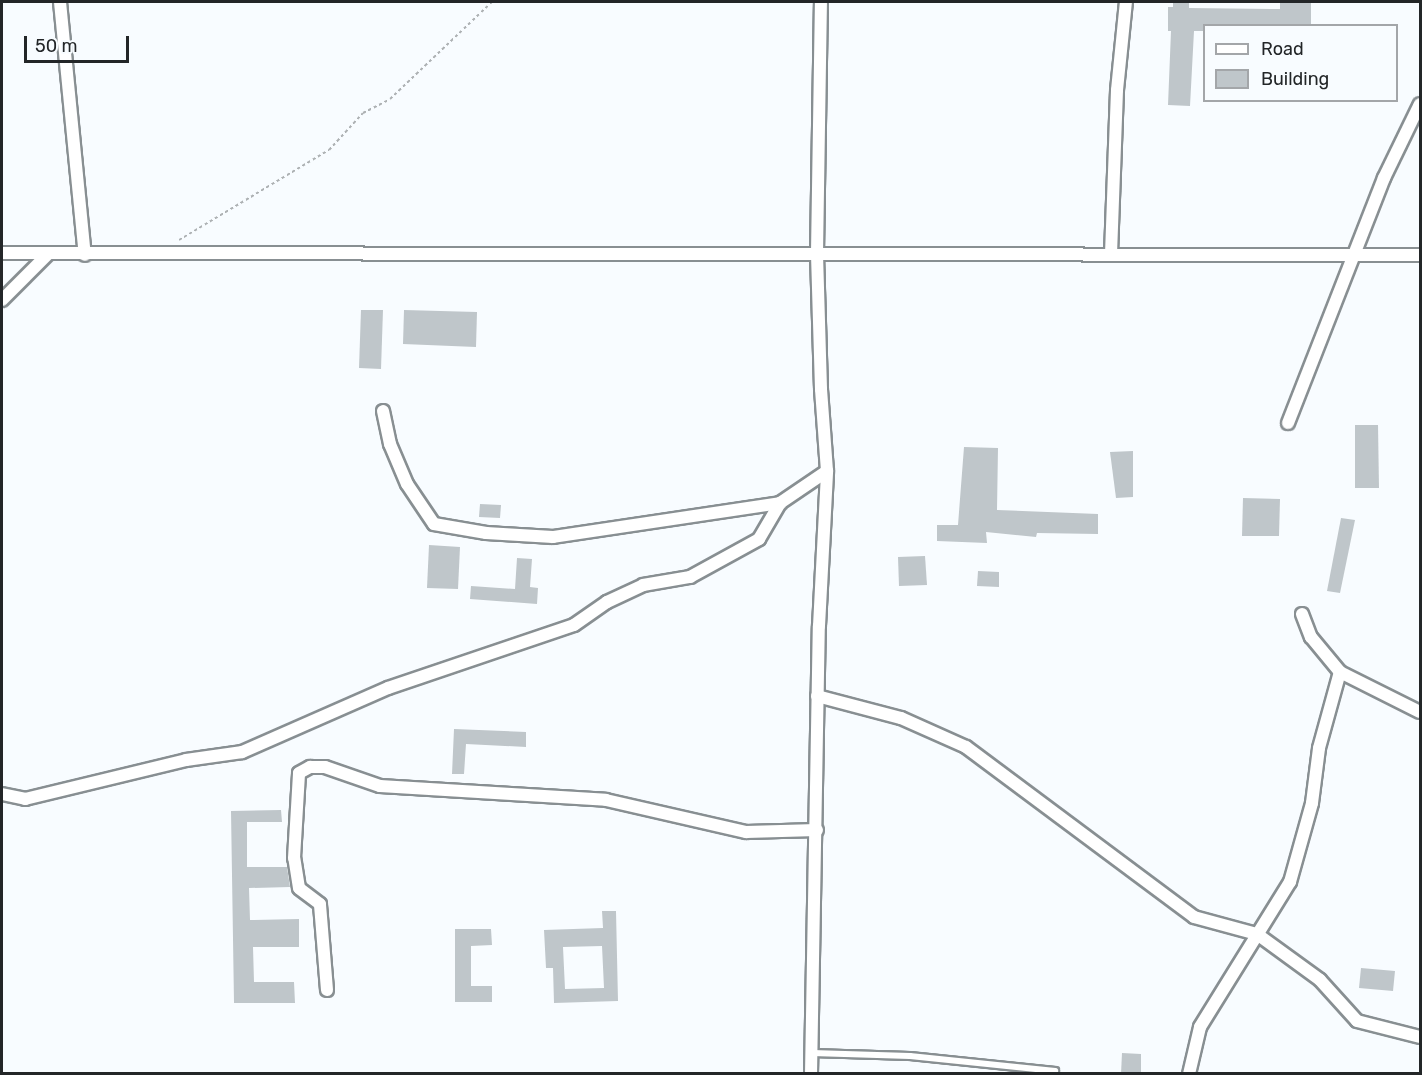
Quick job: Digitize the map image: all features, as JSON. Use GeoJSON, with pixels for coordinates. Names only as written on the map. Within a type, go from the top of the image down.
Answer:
{"type":"FeatureCollection","features":[{"type":"Feature","properties":{"kind":"street"},"geometry":{"type":"LineString","coordinates":[[60,2],[85,255]]}},
{"type":"Feature","properties":{"kind":"street"},"geometry":{"type":"LineString","coordinates":[[812,1074],[817,696],[827,471],[820,389],[817,253],[821,2]]}},
{"type":"Feature","properties":{"kind":"street"},"geometry":{"type":"LineString","coordinates":[[1111,254],[1117,90],[1126,2]]}},
{"type":"Feature","properties":{"kind":"street"},"geometry":{"type":"LineString","coordinates":[[1288,423],[1384,178],[1420,105]]}},
{"type":"Feature","properties":{"kind":"street"},"geometry":{"type":"LineString","coordinates":[[2,253],[157,256],[817,253],[1420,255]]}},
{"type":"Feature","properties":{"kind":"street"},"geometry":{"type":"LineString","coordinates":[[2,300],[48,254]]}},
{"type":"Feature","properties":{"kind":"street"},"geometry":{"type":"LineString","coordinates":[[383,411],[390,444],[407,484],[434,524],[486,533],[553,537],[780,503]]}},
{"type":"Feature","properties":{"kind":"street"},"geometry":{"type":"LineString","coordinates":[[2,794],[25,799],[186,760],[242,752],[388,688],[574,625],[607,602],[643,585],[690,577],[759,539],[780,503],[827,471]]}},
{"type":"Feature","properties":{"kind":"street"},"geometry":{"type":"LineString","coordinates":[[1302,615],[1311,637],[1340,672],[1420,712]]}},
{"type":"Feature","properties":{"kind":"street"},"geometry":{"type":"LineString","coordinates":[[1189,1074],[1200,1027],[1290,882],[1312,803],[1319,748],[1340,672]]}},
{"type":"Feature","properties":{"kind":"street"},"geometry":{"type":"LineString","coordinates":[[817,696],[901,718],[966,747],[1109,857],[1194,917],[1257,934],[1320,980],[1358,1022],[1420,1037]]}},
{"type":"Feature","properties":{"kind":"street"},"geometry":{"type":"LineString","coordinates":[[327,990],[320,904],[299,888],[294,858],[299,773],[310,767],[325,767],[380,786],[606,800],[746,832],[817,830]]}},
{"type":"Feature","properties":{"kind":"lane"},"geometry":{"type":"LineString","coordinates":[[812,1053],[954,1059],[1055,1071]]}},
{"type":"Feature","properties":{"kind":"path"},"geometry":{"type":"LineString","coordinates":[[157,256],[244,198],[330,150],[363,113],[390,99],[492,2]]}},
{"type":"Feature","properties":{"kind":"building"},"geometry":{"type":"Polygon","coordinates":[[[1173,2],[1189,2],[1189,8],[1280,9],[1280,2],[1311,2],[1311,24],[1203,24],[1203,31],[1194,31],[1190,106],[1168,105],[1171,31],[1168,31],[1168,7],[1173,7],[1173,2]]]}},
{"type":"Feature","properties":{"kind":"building"},"geometry":{"type":"Polygon","coordinates":[[[361,310],[383,310],[381,369],[359,368],[361,310]]]}},
{"type":"Feature","properties":{"kind":"building"},"geometry":{"type":"Polygon","coordinates":[[[404,310],[477,312],[476,347],[403,344],[404,310]]]}},
{"type":"Feature","properties":{"kind":"building"},"geometry":{"type":"Polygon","coordinates":[[[1355,425],[1378,425],[1379,488],[1355,488],[1355,425]]]}},
{"type":"Feature","properties":{"kind":"building"},"geometry":{"type":"Polygon","coordinates":[[[964,447],[998,448],[997,510],[1098,514],[1098,534],[1037,533],[1036,537],[986,532],[987,543],[937,541],[937,525],[958,525],[964,447]]]}},
{"type":"Feature","properties":{"kind":"building"},"geometry":{"type":"Polygon","coordinates":[[[1133,451],[1133,497],[1116,498],[1110,452],[1133,451]]]}},
{"type":"Feature","properties":{"kind":"building"},"geometry":{"type":"Polygon","coordinates":[[[1243,498],[1280,499],[1279,536],[1242,536],[1243,498]]]}},
{"type":"Feature","properties":{"kind":"building"},"geometry":{"type":"Polygon","coordinates":[[[480,504],[501,505],[500,518],[479,517],[480,504]]]}},
{"type":"Feature","properties":{"kind":"building"},"geometry":{"type":"Polygon","coordinates":[[[1341,518],[1355,520],[1340,593],[1327,591],[1341,518]]]}},
{"type":"Feature","properties":{"kind":"building"},"geometry":{"type":"Polygon","coordinates":[[[429,545],[460,547],[458,589],[427,588],[429,545]]]}},
{"type":"Feature","properties":{"kind":"building"},"geometry":{"type":"Polygon","coordinates":[[[925,556],[927,585],[899,586],[898,557],[925,556]]]}},
{"type":"Feature","properties":{"kind":"building"},"geometry":{"type":"Polygon","coordinates":[[[517,558],[532,559],[530,587],[538,588],[537,604],[470,599],[471,586],[515,589],[517,558]]]}},
{"type":"Feature","properties":{"kind":"building"},"geometry":{"type":"Polygon","coordinates":[[[978,571],[999,572],[999,587],[977,586],[978,571]]]}},
{"type":"Feature","properties":{"kind":"building"},"geometry":{"type":"Polygon","coordinates":[[[454,729],[526,732],[526,747],[466,744],[464,774],[452,774],[454,729]]]}},
{"type":"Feature","properties":{"kind":"building"},"geometry":{"type":"Polygon","coordinates":[[[281,810],[282,822],[247,822],[247,867],[287,867],[290,887],[249,888],[250,920],[299,919],[299,947],[253,947],[254,982],[294,982],[295,1003],[234,1003],[231,811],[281,810]]]}},
{"type":"Feature","properties":{"kind":"building"},"geometry":{"type":"Polygon","coordinates":[[[602,911],[616,911],[618,1001],[554,1003],[553,968],[546,968],[544,930],[603,928],[602,911]],[[602,946],[563,947],[565,989],[604,988],[602,946]]]}},
{"type":"Feature","properties":{"kind":"building"},"geometry":{"type":"Polygon","coordinates":[[[455,929],[491,929],[492,945],[471,946],[471,986],[492,986],[492,1002],[455,1002],[455,929]]]}},
{"type":"Feature","properties":{"kind":"building"},"geometry":{"type":"Polygon","coordinates":[[[1361,968],[1395,971],[1393,991],[1359,988],[1361,968]]]}},
{"type":"Feature","properties":{"kind":"building"},"geometry":{"type":"Polygon","coordinates":[[[1122,1053],[1141,1054],[1141,1074],[1121,1074],[1122,1053]]]}}]}
